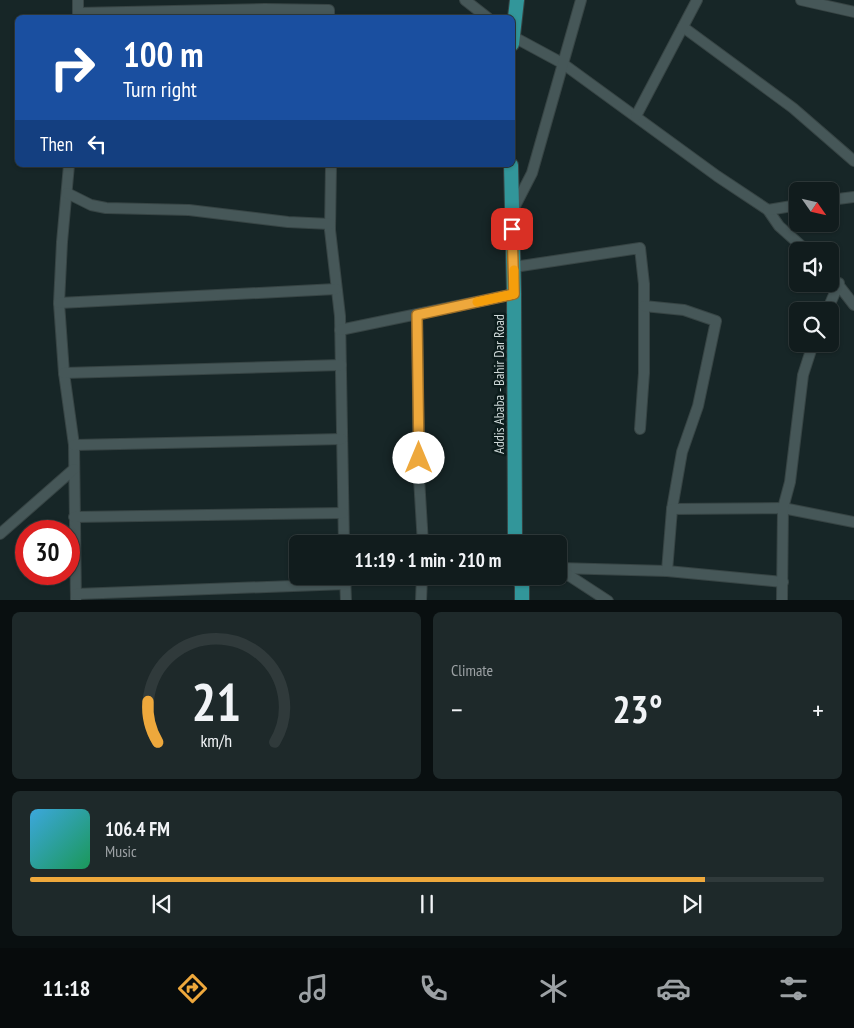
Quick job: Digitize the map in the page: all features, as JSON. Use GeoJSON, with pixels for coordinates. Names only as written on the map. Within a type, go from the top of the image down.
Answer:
{"type":"FeatureCollection","features":[{"type":"Feature","properties":{"kind":"highway"},"geometry":{"type":"LineString","coordinates":[[515,18],[517,0]]}},
{"type":"Feature","properties":{"kind":"highway","name":"Addis Ababa - Bahir Dar Road"},"geometry":{"type":"LineString","coordinates":[[511,167],[514,267],[515,535]]}},
{"type":"Feature","properties":{"kind":"highway"},"geometry":{"type":"LineString","coordinates":[[522,585],[522,600]]}},
{"type":"Feature","properties":{"kind":"street"},"geometry":{"type":"LineString","coordinates":[[78,0],[78,15],[274,9],[329,10],[329,15]]}},
{"type":"Feature","properties":{"kind":"street"},"geometry":{"type":"LineString","coordinates":[[465,0],[484,15]]}},
{"type":"Feature","properties":{"kind":"street"},"geometry":{"type":"LineString","coordinates":[[512,212],[532,172],[581,0]]}},
{"type":"Feature","properties":{"kind":"street"},"geometry":{"type":"LineString","coordinates":[[636,116],[697,0]]}},
{"type":"Feature","properties":{"kind":"street"},"geometry":{"type":"LineString","coordinates":[[801,0],[854,12]]}},
{"type":"Feature","properties":{"kind":"street"},"geometry":{"type":"LineString","coordinates":[[683,27],[793,108],[854,160]]}},
{"type":"Feature","properties":{"kind":"street"},"geometry":{"type":"LineString","coordinates":[[515,37],[562,63],[717,176],[768,210],[779,226],[797,242]]}},
{"type":"Feature","properties":{"kind":"street"},"geometry":{"type":"LineString","coordinates":[[69,167],[59,303],[64,373],[74,445],[76,597],[289,584]]}},
{"type":"Feature","properties":{"kind":"street"},"geometry":{"type":"LineString","coordinates":[[331,167],[330,224],[340,330],[344,535]]}},
{"type":"Feature","properties":{"kind":"street"},"geometry":{"type":"LineString","coordinates":[[67,193],[91,205],[106,208],[175,209],[288,222],[330,224]]}},
{"type":"Feature","properties":{"kind":"street"},"geometry":{"type":"LineString","coordinates":[[839,199],[854,197]]}},
{"type":"Feature","properties":{"kind":"street"},"geometry":{"type":"LineString","coordinates":[[768,210],[789,206]]}},
{"type":"Feature","properties":{"kind":"street"},"geometry":{"type":"LineString","coordinates":[[514,267],[640,248],[643,258],[644,306],[640,429]]}},
{"type":"Feature","properties":{"kind":"street"},"geometry":{"type":"LineString","coordinates":[[839,283],[854,305]]}},
{"type":"Feature","properties":{"kind":"street"},"geometry":{"type":"LineString","coordinates":[[59,303],[336,288]]}},
{"type":"Feature","properties":{"kind":"street"},"geometry":{"type":"LineString","coordinates":[[340,330],[514,294]]}},
{"type":"Feature","properties":{"kind":"street"},"geometry":{"type":"LineString","coordinates":[[644,306],[684,310],[716,321],[698,406],[682,452],[672,509],[667,571]]}},
{"type":"Feature","properties":{"kind":"street"},"geometry":{"type":"LineString","coordinates":[[417,315],[419,478],[422,535]]}},
{"type":"Feature","properties":{"kind":"street"},"geometry":{"type":"LineString","coordinates":[[782,600],[783,508],[790,482],[803,375],[810,352]]}},
{"type":"Feature","properties":{"kind":"street"},"geometry":{"type":"LineString","coordinates":[[64,373],[341,365]]}},
{"type":"Feature","properties":{"kind":"street"},"geometry":{"type":"LineString","coordinates":[[74,445],[342,439]]}},
{"type":"Feature","properties":{"kind":"street"},"geometry":{"type":"LineString","coordinates":[[0,534],[74,469]]}},
{"type":"Feature","properties":{"kind":"street"},"geometry":{"type":"LineString","coordinates":[[672,509],[783,508],[854,522]]}},
{"type":"Feature","properties":{"kind":"street"},"geometry":{"type":"LineString","coordinates":[[74,517],[343,513]]}},
{"type":"Feature","properties":{"kind":"street"},"geometry":{"type":"LineString","coordinates":[[567,568],[667,571],[782,582]]}},
{"type":"Feature","properties":{"kind":"street"},"geometry":{"type":"LineString","coordinates":[[567,574],[608,600]]}},
{"type":"Feature","properties":{"kind":"street"},"geometry":{"type":"LineString","coordinates":[[346,585],[346,600]]}},
{"type":"Feature","properties":{"kind":"street"},"geometry":{"type":"LineString","coordinates":[[421,600],[422,585]]}},
{"type":"Feature","properties":{"kind":"slow traffic"},"geometry":{"type":"LineString","coordinates":[[477,302],[514,294],[514,270]]}},
{"type":"Feature","properties":{"kind":"route"},"geometry":{"type":"LineString","coordinates":[[419,458],[417,315],[514,294],[512,229]]}}]}
